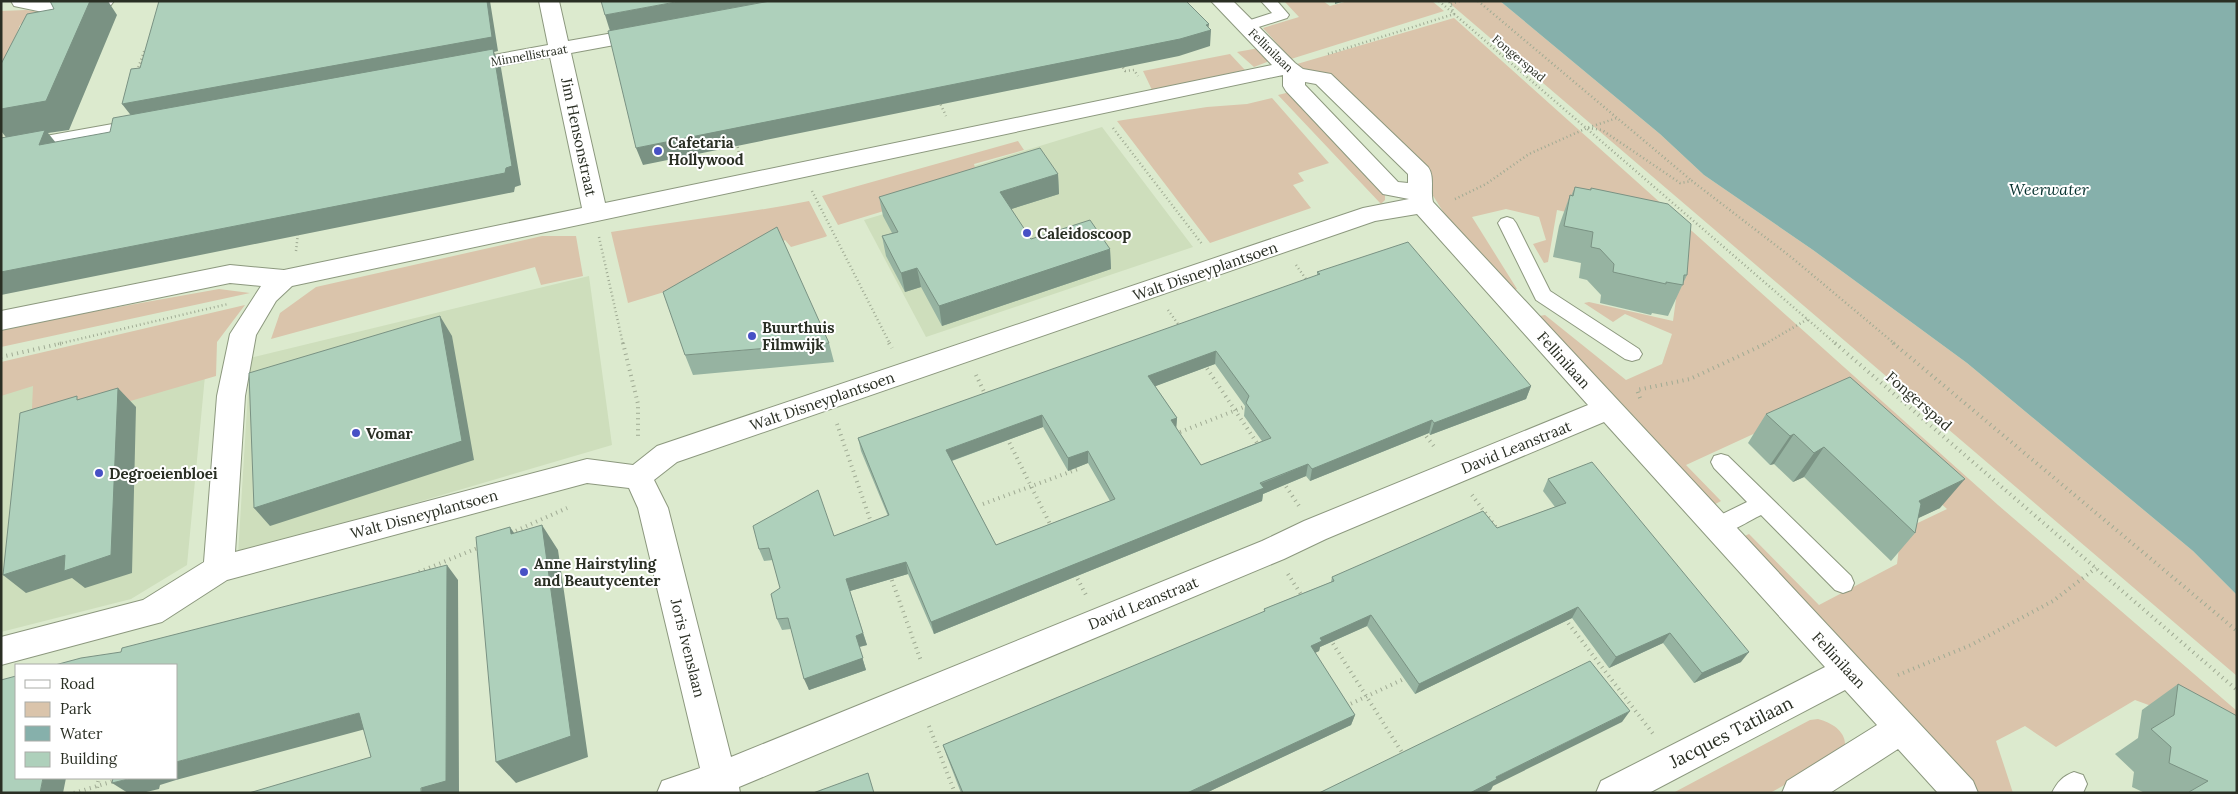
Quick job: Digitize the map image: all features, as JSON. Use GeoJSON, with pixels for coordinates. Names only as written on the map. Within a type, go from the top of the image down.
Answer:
{"type":"FeatureCollection","features":[{"type":"Feature","properties":{"kind":"street"},"geometry":{"type":"LineString","coordinates":[[1,5],[21,2],[57,9],[104,1]]}},
{"type":"Feature","properties":{"kind":"street","name":"Jim Hensonstraat"},"geometry":{"type":"LineString","coordinates":[[549,1],[561,49],[595,214]]}},
{"type":"Feature","properties":{"kind":"street","name":"Fellinilaan"},"geometry":{"type":"LineString","coordinates":[[1221,1],[1292,71],[1323,79],[1420,172],[1420,199]]}},
{"type":"Feature","properties":{"kind":"street"},"geometry":{"type":"LineString","coordinates":[[32,26],[57,9]]}},
{"type":"Feature","properties":{"kind":"street","name":"Minnellistraat"},"geometry":{"type":"LineString","coordinates":[[439,71],[663,30]]}},
{"type":"Feature","properties":{"kind":"street"},"geometry":{"type":"LineString","coordinates":[[1,322],[230,274],[276,287],[595,214],[955,137],[1150,96],[1292,71]]}},
{"type":"Feature","properties":{"kind":"street","name":"Fellinilaan"},"geometry":{"type":"LineString","coordinates":[[1292,71],[1294,86],[1391,188],[1420,199],[1716,527],[1962,793]]}},
{"type":"Feature","properties":{"kind":"street"},"geometry":{"type":"LineString","coordinates":[[1,151],[162,122]]}},
{"type":"Feature","properties":{"kind":"street","name":"Walt Disneyplantsoen"},"geometry":{"type":"LineString","coordinates":[[1,651],[151,612],[219,569],[587,471],[638,477],[667,454],[1420,199]]}},
{"type":"Feature","properties":{"kind":"street"},"geometry":{"type":"LineString","coordinates":[[219,569],[233,381],[243,334],[276,287]]}},
{"type":"Feature","properties":{"kind":"street","name":"David Leanstraat"},"geometry":{"type":"LineString","coordinates":[[674,793],[722,785],[924,693],[1273,550],[1315,530],[1609,408]]}},
{"type":"Feature","properties":{"kind":"street","name":"Joris Ivenslaan"},"geometry":{"type":"LineString","coordinates":[[638,477],[653,508],[722,785]]}},
{"type":"Feature","properties":{"kind":"street","name":"Jacques Tatilaan"},"geometry":{"type":"LineString","coordinates":[[1613,793],[1850,671]]}},
{"type":"Feature","properties":{"kind":"street"},"geometry":{"type":"LineString","coordinates":[[1799,793],[1902,728]]}},
{"type":"Feature","properties":{"kind":"lane","name":"Fellinilaan"},"geometry":{"type":"LineString","coordinates":[[1246,26],[1282,15],[1268,1]]}},
{"type":"Feature","properties":{"kind":"lane"},"geometry":{"type":"LineString","coordinates":[[1507,223],[1544,295],[1632,354]]}},
{"type":"Feature","properties":{"kind":"lane"},"geometry":{"type":"LineString","coordinates":[[1513,304],[1544,295]]}},
{"type":"Feature","properties":{"kind":"lane"},"geometry":{"type":"LineString","coordinates":[[1721,462],[1842,582]]}},
{"type":"Feature","properties":{"kind":"lane"},"geometry":{"type":"LineString","coordinates":[[1716,527],[1763,504]]}},
{"type":"Feature","properties":{"kind":"path","name":"Fongerspad"},"geometry":{"type":"LineString","coordinates":[[1439,1],[2237,690]]}},
{"type":"Feature","properties":{"kind":"path"},"geometry":{"type":"LineString","coordinates":[[1292,71],[1454,14],[1450,2],[1460,1]]}},
{"type":"Feature","properties":{"kind":"path"},"geometry":{"type":"LineString","coordinates":[[1478,1],[1692,182]]}},
{"type":"Feature","properties":{"kind":"path"},"geometry":{"type":"LineString","coordinates":[[134,80],[147,46]]}},
{"type":"Feature","properties":{"kind":"path"},"geometry":{"type":"LineString","coordinates":[[144,54],[153,53]]}},
{"type":"Feature","properties":{"kind":"path"},"geometry":{"type":"LineString","coordinates":[[1120,63],[1125,71],[1134,70],[1150,96]]}},
{"type":"Feature","properties":{"kind":"path"},"geometry":{"type":"LineString","coordinates":[[936,95],[955,137]]}},
{"type":"Feature","properties":{"kind":"path"},"geometry":{"type":"LineString","coordinates":[[1101,106],[1110,124],[1219,266]]}},
{"type":"Feature","properties":{"kind":"path"},"geometry":{"type":"LineString","coordinates":[[1420,199],[1449,202],[1486,184],[1529,154],[1588,128],[1617,118]]}},
{"type":"Feature","properties":{"kind":"path","name":"Fongerspad"},"geometry":{"type":"LineString","coordinates":[[1588,128],[1602,130],[1680,183],[1692,182],[1791,257],[2237,631]]}},
{"type":"Feature","properties":{"kind":"path"},"geometry":{"type":"LineString","coordinates":[[736,136],[744,182]]}},
{"type":"Feature","properties":{"kind":"path"},"geometry":{"type":"LineString","coordinates":[[802,170],[833,236],[905,373]]}},
{"type":"Feature","properties":{"kind":"path"},"geometry":{"type":"LineString","coordinates":[[595,214],[605,270],[638,404],[638,477]]}},
{"type":"Feature","properties":{"kind":"path"},"geometry":{"type":"LineString","coordinates":[[1,356],[276,287],[295,259],[298,230]]}},
{"type":"Feature","properties":{"kind":"path"},"geometry":{"type":"LineString","coordinates":[[1280,245],[1310,284]]}},
{"type":"Feature","properties":{"kind":"path"},"geometry":{"type":"LineString","coordinates":[[1154,288],[1181,329]]}},
{"type":"Feature","properties":{"kind":"path"},"geometry":{"type":"LineString","coordinates":[[1630,432],[1643,408],[1637,390],[1690,378],[1763,345],[1808,319]]}},
{"type":"Feature","properties":{"kind":"path"},"geometry":{"type":"LineString","coordinates":[[965,352],[986,397]]}},
{"type":"Feature","properties":{"kind":"path"},"geometry":{"type":"LineString","coordinates":[[1203,362],[1262,450]]}},
{"type":"Feature","properties":{"kind":"path"},"geometry":{"type":"LineString","coordinates":[[828,399],[874,529]]}},
{"type":"Feature","properties":{"kind":"path"},"geometry":{"type":"LineString","coordinates":[[1170,436],[1253,404]]}},
{"type":"Feature","properties":{"kind":"path"},"geometry":{"type":"LineString","coordinates":[[1420,428],[1502,535]]}},
{"type":"Feature","properties":{"kind":"path"},"geometry":{"type":"LineString","coordinates":[[1004,432],[1052,528]]}},
{"type":"Feature","properties":{"kind":"path"},"geometry":{"type":"LineString","coordinates":[[983,504],[1078,469]]}},
{"type":"Feature","properties":{"kind":"path"},"geometry":{"type":"LineString","coordinates":[[1278,474],[1315,530]]}},
{"type":"Feature","properties":{"kind":"path"},"geometry":{"type":"LineString","coordinates":[[502,537],[574,505]]}},
{"type":"Feature","properties":{"kind":"path"},"geometry":{"type":"LineString","coordinates":[[409,575],[429,570],[483,546]]}},
{"type":"Feature","properties":{"kind":"path"},"geometry":{"type":"LineString","coordinates":[[1273,550],[1304,599]]}},
{"type":"Feature","properties":{"kind":"path"},"geometry":{"type":"LineString","coordinates":[[887,566],[955,793]]}},
{"type":"Feature","properties":{"kind":"path"},"geometry":{"type":"LineString","coordinates":[[1898,675],[1979,641],[2053,600],[2096,568]]}},
{"type":"Feature","properties":{"kind":"path"},"geometry":{"type":"LineString","coordinates":[[1073,570],[1099,621]]}},
{"type":"Feature","properties":{"kind":"path"},"geometry":{"type":"LineString","coordinates":[[1562,614],[1674,762]]}},
{"type":"Feature","properties":{"kind":"path"},"geometry":{"type":"LineString","coordinates":[[1325,632],[1407,761]]}},
{"type":"Feature","properties":{"kind":"path"},"geometry":{"type":"LineString","coordinates":[[1340,708],[1412,675]]}},
{"type":"Feature","properties":{"kind":"path"},"geometry":{"type":"LineString","coordinates":[[96,793],[99,779]]}},
{"type":"Feature","properties":{"kind":"path"},"geometry":{"type":"LineString","coordinates":[[74,793],[120,780]]}},
{"type":"Feature","properties":{"kind":"shaded area","name":"Caleidoscoop"},"geometry":{"type":"Polygon","coordinates":[[[1102,127],[1193,247],[926,337],[864,220],[985,183],[974,166],[1102,127]]]}},
{"type":"Feature","properties":{"kind":"shaded area"},"geometry":{"type":"Polygon","coordinates":[[[589,276],[612,445],[238,555],[250,358],[589,276]]]}},
{"type":"Feature","properties":{"kind":"shaded area","name":"Degroeienbloei"},"geometry":{"type":"Polygon","coordinates":[[[210,323],[187,565],[131,599],[1,632],[1,382],[210,323]]]}},
{"type":"Feature","properties":{"kind":"green space"},"geometry":{"type":"Polygon","coordinates":[[[1323,1],[1330,6],[1348,1],[1432,1],[1444,11],[1291,59],[1263,28],[1299,17],[1285,2],[1323,1]]]}},
{"type":"Feature","properties":{"kind":"green space"},"geometry":{"type":"Polygon","coordinates":[[[1447,1],[1500,1],[1660,134],[1704,175],[1813,250],[1967,363],[2193,551],[2237,595],[2237,676],[1447,1]]]}},
{"type":"Feature","properties":{"kind":"green space"},"geometry":{"type":"Polygon","coordinates":[[[26,10],[40,12],[20,25],[1,73],[1,11],[26,10]]]}},
{"type":"Feature","properties":{"kind":"green space"},"geometry":{"type":"Polygon","coordinates":[[[1454,18],[1998,505],[2237,711],[2237,758],[2154,707],[2135,700],[2056,747],[2025,726],[1996,741],[2013,793],[1970,793],[1736,540],[1749,534],[1819,605],[1897,564],[1901,531],[1947,509],[1825,401],[1686,465],[1721,501],[1706,509],[1534,317],[1545,315],[1626,380],[1662,364],[1672,334],[1625,314],[1613,322],[1584,303],[1589,302],[1673,321],[1682,255],[1657,232],[1557,210],[1548,262],[1544,263],[1533,244],[1546,240],[1539,217],[1506,209],[1472,217],[1517,289],[1510,292],[1457,234],[1432,194],[1297,64],[1454,18]]]}},
{"type":"Feature","properties":{"kind":"green space"},"geometry":{"type":"Polygon","coordinates":[[[1259,48],[1269,57],[1267,62],[1254,67],[1237,52],[1259,48]]]}},
{"type":"Feature","properties":{"kind":"green space"},"geometry":{"type":"Polygon","coordinates":[[[1230,54],[1245,70],[1152,90],[1143,71],[1230,54]]]}},
{"type":"Feature","properties":{"kind":"green space"},"geometry":{"type":"Polygon","coordinates":[[[1290,92],[1385,194],[1385,200],[1381,204],[1278,95],[1290,92]]]}},
{"type":"Feature","properties":{"kind":"green space"},"geometry":{"type":"Polygon","coordinates":[[[1272,98],[1329,163],[1298,173],[1304,181],[1293,185],[1311,208],[1210,243],[1117,121],[1207,107],[1247,104],[1272,98]]]}},
{"type":"Feature","properties":{"kind":"green space"},"geometry":{"type":"Polygon","coordinates":[[[1018,141],[1024,150],[974,164],[978,178],[962,187],[838,225],[822,196],[1018,141]]]}},
{"type":"Feature","properties":{"kind":"green space"},"geometry":{"type":"Polygon","coordinates":[[[809,201],[827,236],[791,247],[785,240],[730,272],[628,303],[611,232],[809,201]]]}},
{"type":"Feature","properties":{"kind":"green space"},"geometry":{"type":"Polygon","coordinates":[[[542,236],[576,236],[583,276],[541,285],[535,267],[271,339],[280,313],[316,287],[542,236]]]}},
{"type":"Feature","properties":{"kind":"green space"},"geometry":{"type":"Polygon","coordinates":[[[219,289],[250,293],[1,347],[1,328],[219,289]]]}},
{"type":"Feature","properties":{"kind":"green space"},"geometry":{"type":"Polygon","coordinates":[[[245,305],[217,342],[216,376],[31,430],[33,386],[1,396],[1,362],[245,305]]]}},
{"type":"Feature","properties":{"kind":"green space"},"geometry":{"type":"Polygon","coordinates":[[[1818,719],[1830,723],[1843,735],[1845,747],[1843,753],[1770,793],[1673,793],[1810,720],[1818,719]]]}},
{"type":"Feature","properties":{"kind":"water","name":"Weerwater"},"geometry":{"type":"Polygon","coordinates":[[[1500,1],[2237,1],[2237,595],[2193,551],[1967,363],[1813,250],[1704,175],[1660,134],[1500,1]]]}},
{"type":"Feature","properties":{"kind":"building"},"geometry":{"type":"Polygon","coordinates":[[[50,1],[90,1],[46,101],[1,109],[1,64],[27,14],[54,9],[50,1]]]}},
{"type":"Feature","properties":{"kind":"building"},"geometry":{"type":"Polygon","coordinates":[[[159,1],[487,1],[492,37],[122,104],[131,69],[140,68],[159,1]]]}},
{"type":"Feature","properties":{"kind":"building"},"geometry":{"type":"Polygon","coordinates":[[[601,1],[681,1],[605,15],[601,1]]]}},
{"type":"Feature","properties":{"kind":"building"},"geometry":{"type":"Polygon","coordinates":[[[770,1],[1186,1],[1209,24],[1206,25],[1211,30],[1180,39],[636,148],[608,31],[770,1]]]}},
{"type":"Feature","properties":{"kind":"building"},"geometry":{"type":"Polygon","coordinates":[[[493,49],[512,166],[506,168],[505,173],[1,272],[1,138],[45,130],[39,145],[110,132],[113,118],[493,49]]]}},
{"type":"Feature","properties":{"kind":"building"},"geometry":{"type":"Polygon","coordinates":[[[1040,148],[1058,174],[1000,192],[1031,239],[1090,220],[1110,249],[939,306],[917,268],[901,273],[882,236],[898,232],[879,197],[1040,148]]]}},
{"type":"Feature","properties":{"kind":"building"},"geometry":{"type":"Polygon","coordinates":[[[1575,187],[1591,190],[1591,188],[1668,204],[1691,224],[1687,275],[1684,275],[1683,285],[1666,282],[1666,284],[1613,272],[1614,264],[1600,249],[1591,247],[1593,232],[1564,226],[1570,195],[1573,196],[1575,187]]]}},
{"type":"Feature","properties":{"kind":"building"},"geometry":{"type":"Polygon","coordinates":[[[777,227],[829,343],[685,355],[663,292],[777,227]]]}},
{"type":"Feature","properties":{"kind":"building"},"geometry":{"type":"Polygon","coordinates":[[[1408,242],[1531,386],[1434,423],[1432,420],[1312,469],[1308,464],[1260,483],[1264,488],[931,622],[906,562],[846,579],[863,633],[856,636],[863,658],[804,679],[788,618],[777,619],[771,594],[780,588],[769,548],[759,549],[753,526],[818,490],[834,536],[889,515],[858,438],[1320,274],[1317,272],[1408,242]],[[1216,351],[1148,376],[1177,418],[1171,420],[1201,465],[1271,438],[1246,403],[1249,396],[1216,351]],[[1042,415],[946,450],[996,545],[1115,499],[1088,451],[1068,458],[1042,415]]]}},
{"type":"Feature","properties":{"kind":"building"},"geometry":{"type":"Polygon","coordinates":[[[440,316],[462,441],[254,508],[249,373],[440,316]]]}},
{"type":"Feature","properties":{"kind":"building"},"geometry":{"type":"Polygon","coordinates":[[[1850,377],[1965,479],[1919,501],[1921,504],[1915,533],[1824,447],[1814,453],[1794,434],[1790,436],[1766,414],[1850,377]]]}},
{"type":"Feature","properties":{"kind":"building"},"geometry":{"type":"Polygon","coordinates":[[[118,388],[111,555],[64,571],[65,555],[3,575],[20,413],[77,396],[77,400],[118,388]]]}},
{"type":"Feature","properties":{"kind":"building"},"geometry":{"type":"Polygon","coordinates":[[[1592,462],[1749,652],[1702,673],[1670,633],[1616,657],[1578,607],[1419,684],[1371,615],[1320,638],[1322,641],[1311,646],[1355,715],[1187,793],[963,793],[943,745],[1265,611],[1264,609],[1334,581],[1332,577],[1483,511],[1497,528],[1566,503],[1548,479],[1592,462]]]}},
{"type":"Feature","properties":{"kind":"building"},"geometry":{"type":"Polygon","coordinates":[[[542,525],[571,736],[496,762],[476,537],[510,527],[511,534],[542,525]]]}},
{"type":"Feature","properties":{"kind":"building"},"geometry":{"type":"Polygon","coordinates":[[[447,565],[446,781],[421,788],[421,793],[249,793],[371,757],[359,713],[178,761],[178,664],[59,664],[81,658],[121,652],[122,648],[447,565]]]}},
{"type":"Feature","properties":{"kind":"building"},"geometry":{"type":"Polygon","coordinates":[[[1590,661],[1630,711],[1496,777],[1497,779],[1470,793],[1319,793],[1590,661]]]}},
{"type":"Feature","properties":{"kind":"building"},"geometry":{"type":"Polygon","coordinates":[[[15,676],[15,779],[43,779],[40,793],[1,793],[1,680],[15,676]]]}},
{"type":"Feature","properties":{"kind":"building"},"geometry":{"type":"Polygon","coordinates":[[[2178,684],[2237,716],[2237,793],[2190,793],[2208,781],[2169,763],[2171,747],[2151,729],[2174,715],[2178,684]]]}},
{"type":"Feature","properties":{"kind":"building"},"geometry":{"type":"Polygon","coordinates":[[[868,773],[874,793],[813,793],[868,773]]]}},
{"type":"Feature","properties":{"kind":"building"},"geometry":{"type":"Polygon","coordinates":[[[113,779],[128,779],[112,783],[113,779]]]}},
{"type":"Feature","properties":{"kind":"place","name":"Cafetaria Hollywood"},"geometry":{"type":"Point","coordinates":[658,151]}},
{"type":"Feature","properties":{"kind":"place","name":"Caleidoscoop"},"geometry":{"type":"Point","coordinates":[1027,233]}},
{"type":"Feature","properties":{"kind":"place","name":"Buurthuis Filmwijk"},"geometry":{"type":"Point","coordinates":[752,336]}},
{"type":"Feature","properties":{"kind":"place","name":"Vomar"},"geometry":{"type":"Point","coordinates":[356,433]}},
{"type":"Feature","properties":{"kind":"place","name":"Degroeienbloei"},"geometry":{"type":"Point","coordinates":[99,473]}},
{"type":"Feature","properties":{"kind":"place","name":"Anne Hairstyling and Beautycenter"},"geometry":{"type":"Point","coordinates":[524,572]}}]}
